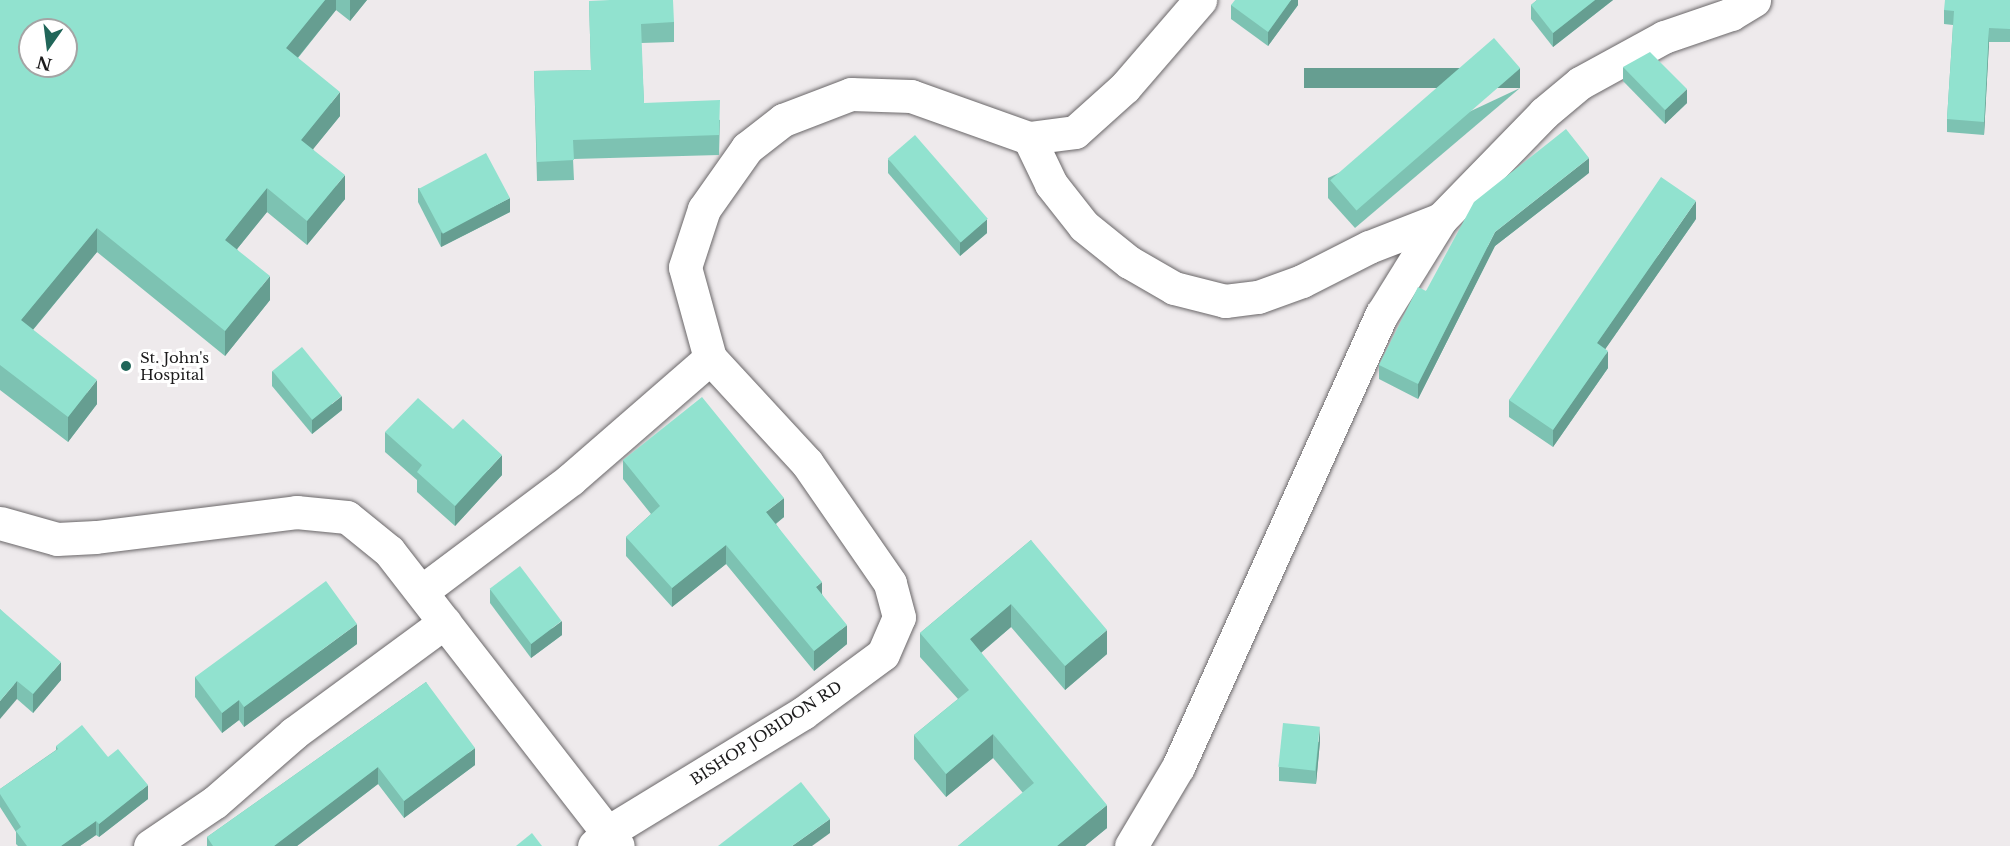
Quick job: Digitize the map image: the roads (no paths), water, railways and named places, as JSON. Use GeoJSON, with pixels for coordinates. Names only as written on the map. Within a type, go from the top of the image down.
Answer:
{"type":"FeatureCollection","features":[{"type":"Feature","properties":{"kind":"street","name":"BISHOP JOBIDON RD"},"geometry":{"type":"LineString","coordinates":[[607,841],[803,713],[883,654],[899,617],[890,583],[807,464],[710,358],[685,267],[704,209],[747,148],[783,120],[850,94],[911,96],[1029,138],[1075,132],[1125,87],[1200,0]]}},
{"type":"Feature","properties":{"kind":"street"},"geometry":{"type":"LineString","coordinates":[[1131,846],[1178,767],[1382,314],[1441,219],[1544,113],[1580,83],[1664,37],[1731,14],[1754,0]]}},
{"type":"Feature","properties":{"kind":"street"},"geometry":{"type":"LineString","coordinates":[[1029,138],[1051,184],[1084,226],[1129,262],[1174,288],[1225,301],[1258,297],[1302,281],[1369,247],[1441,219]]}},
{"type":"Feature","properties":{"kind":"street"},"geometry":{"type":"LineString","coordinates":[[422,591],[571,479],[710,358]]}},
{"type":"Feature","properties":{"kind":"street"},"geometry":{"type":"LineString","coordinates":[[0,523],[57,539],[96,537],[296,512],[347,517],[389,551],[422,591],[607,841]]}},
{"type":"Feature","properties":{"kind":"street"},"geometry":{"type":"LineString","coordinates":[[150,846],[214,802],[294,733],[445,622]]}},
{"type":"Feature","properties":{"kind":"place","name":"St. John's Hospital"},"geometry":{"type":"Point","coordinates":[126,366]}}]}
